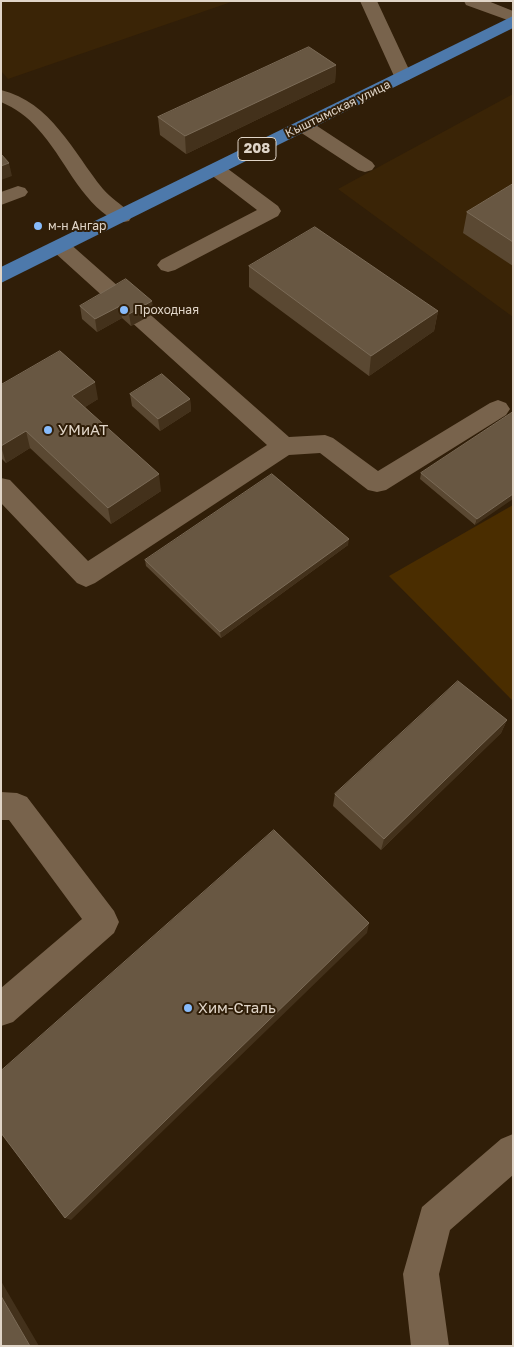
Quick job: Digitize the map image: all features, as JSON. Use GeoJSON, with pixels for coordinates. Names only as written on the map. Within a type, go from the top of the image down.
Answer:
{"type":"FeatureCollection","features":[{"type":"Feature","properties":{"kind":"main road","name":"Кыштымская улица"},"geometry":{"type":"LineString","coordinates":[[1,276],[217,170],[513,19]]}},
{"type":"Feature","properties":{"kind":"lane"},"geometry":{"type":"LineString","coordinates":[[368,1],[404,76]]}},
{"type":"Feature","properties":{"kind":"lane"},"geometry":{"type":"LineString","coordinates":[[472,1],[513,19]]}},
{"type":"Feature","properties":{"kind":"lane"},"geometry":{"type":"LineString","coordinates":[[1,95],[19,100],[55,134],[97,194],[122,216]]}},
{"type":"Feature","properties":{"kind":"lane"},"geometry":{"type":"LineString","coordinates":[[304,126],[365,166]]}},
{"type":"Feature","properties":{"kind":"lane"},"geometry":{"type":"LineString","coordinates":[[168,265],[271,211],[217,170]]}},
{"type":"Feature","properties":{"kind":"lane"},"geometry":{"type":"LineString","coordinates":[[61,247],[284,446]]}},
{"type":"Feature","properties":{"kind":"lane"},"geometry":{"type":"LineString","coordinates":[[1,487],[86,576],[284,446],[325,444],[378,483],[498,409]]}},
{"type":"Feature","properties":{"kind":"lane"},"geometry":{"type":"LineString","coordinates":[[1,806],[17,807],[103,922],[1,1010]]}},
{"type":"Feature","properties":{"kind":"lane"},"geometry":{"type":"LineString","coordinates":[[430,1346],[421,1274],[435,1220],[513,1151]]}},
{"type":"Feature","properties":{"kind":"shaded area"},"geometry":{"type":"Polygon","coordinates":[[[1,1],[234,1],[8,79],[1,71],[1,1]]]}},
{"type":"Feature","properties":{"kind":"shaded area"},"geometry":{"type":"Polygon","coordinates":[[[513,94],[513,317],[338,189],[513,94]]]}},
{"type":"Feature","properties":{"kind":"shaded area"},"geometry":{"type":"Polygon","coordinates":[[[513,505],[513,701],[389,576],[513,505]]]}},
{"type":"Feature","properties":{"kind":"building"},"geometry":{"type":"Polygon","coordinates":[[[309,47],[336,65],[185,136],[158,117],[309,47]]]}},
{"type":"Feature","properties":{"kind":"building"},"geometry":{"type":"Polygon","coordinates":[[[1,154],[9,163],[1,166],[1,154]]]}},
{"type":"Feature","properties":{"kind":"building"},"geometry":{"type":"Polygon","coordinates":[[[513,184],[513,242],[467,212],[513,184]]]}},
{"type":"Feature","properties":{"kind":"building"},"geometry":{"type":"Polygon","coordinates":[[[315,227],[438,311],[371,356],[249,266],[315,227]]]}},
{"type":"Feature","properties":{"kind":"building"},"geometry":{"type":"Polygon","coordinates":[[[126,279],[152,301],[129,314],[120,306],[95,319],[80,306],[126,279]]]}},
{"type":"Feature","properties":{"kind":"building","name":"УМиАТ"},"geometry":{"type":"Polygon","coordinates":[[[60,351],[95,382],[72,396],[159,474],[108,508],[26,431],[1,446],[1,385],[60,351]]]}},
{"type":"Feature","properties":{"kind":"building"},"geometry":{"type":"Polygon","coordinates":[[[162,374],[190,399],[158,419],[130,394],[162,374]]]}},
{"type":"Feature","properties":{"kind":"building"},"geometry":{"type":"Polygon","coordinates":[[[513,412],[513,494],[477,519],[421,473],[513,412]]]}},
{"type":"Feature","properties":{"kind":"building"},"geometry":{"type":"Polygon","coordinates":[[[272,474],[349,539],[220,632],[145,560],[272,474]]]}},
{"type":"Feature","properties":{"kind":"building"},"geometry":{"type":"Polygon","coordinates":[[[458,681],[507,720],[384,839],[335,794],[458,681]]]}},
{"type":"Feature","properties":{"kind":"building","name":"Хим-Сталь"},"geometry":{"type":"Polygon","coordinates":[[[274,830],[369,923],[65,1218],[1,1133],[1,1071],[274,830]]]}},
{"type":"Feature","properties":{"kind":"building"},"geometry":{"type":"Polygon","coordinates":[[[1,1296],[30,1346],[1,1346],[1,1296]]]}},
{"type":"Feature","properties":{"kind":"place","name":"м-н Ангар"},"geometry":{"type":"Point","coordinates":[38,226]}},
{"type":"Feature","properties":{"kind":"place","name":"Проходная"},"geometry":{"type":"Point","coordinates":[124,310]}},
{"type":"Feature","properties":{"kind":"place","name":"УМиАТ"},"geometry":{"type":"Point","coordinates":[48,430]}},
{"type":"Feature","properties":{"kind":"place","name":"Хим-Сталь"},"geometry":{"type":"Point","coordinates":[188,1008]}}]}
